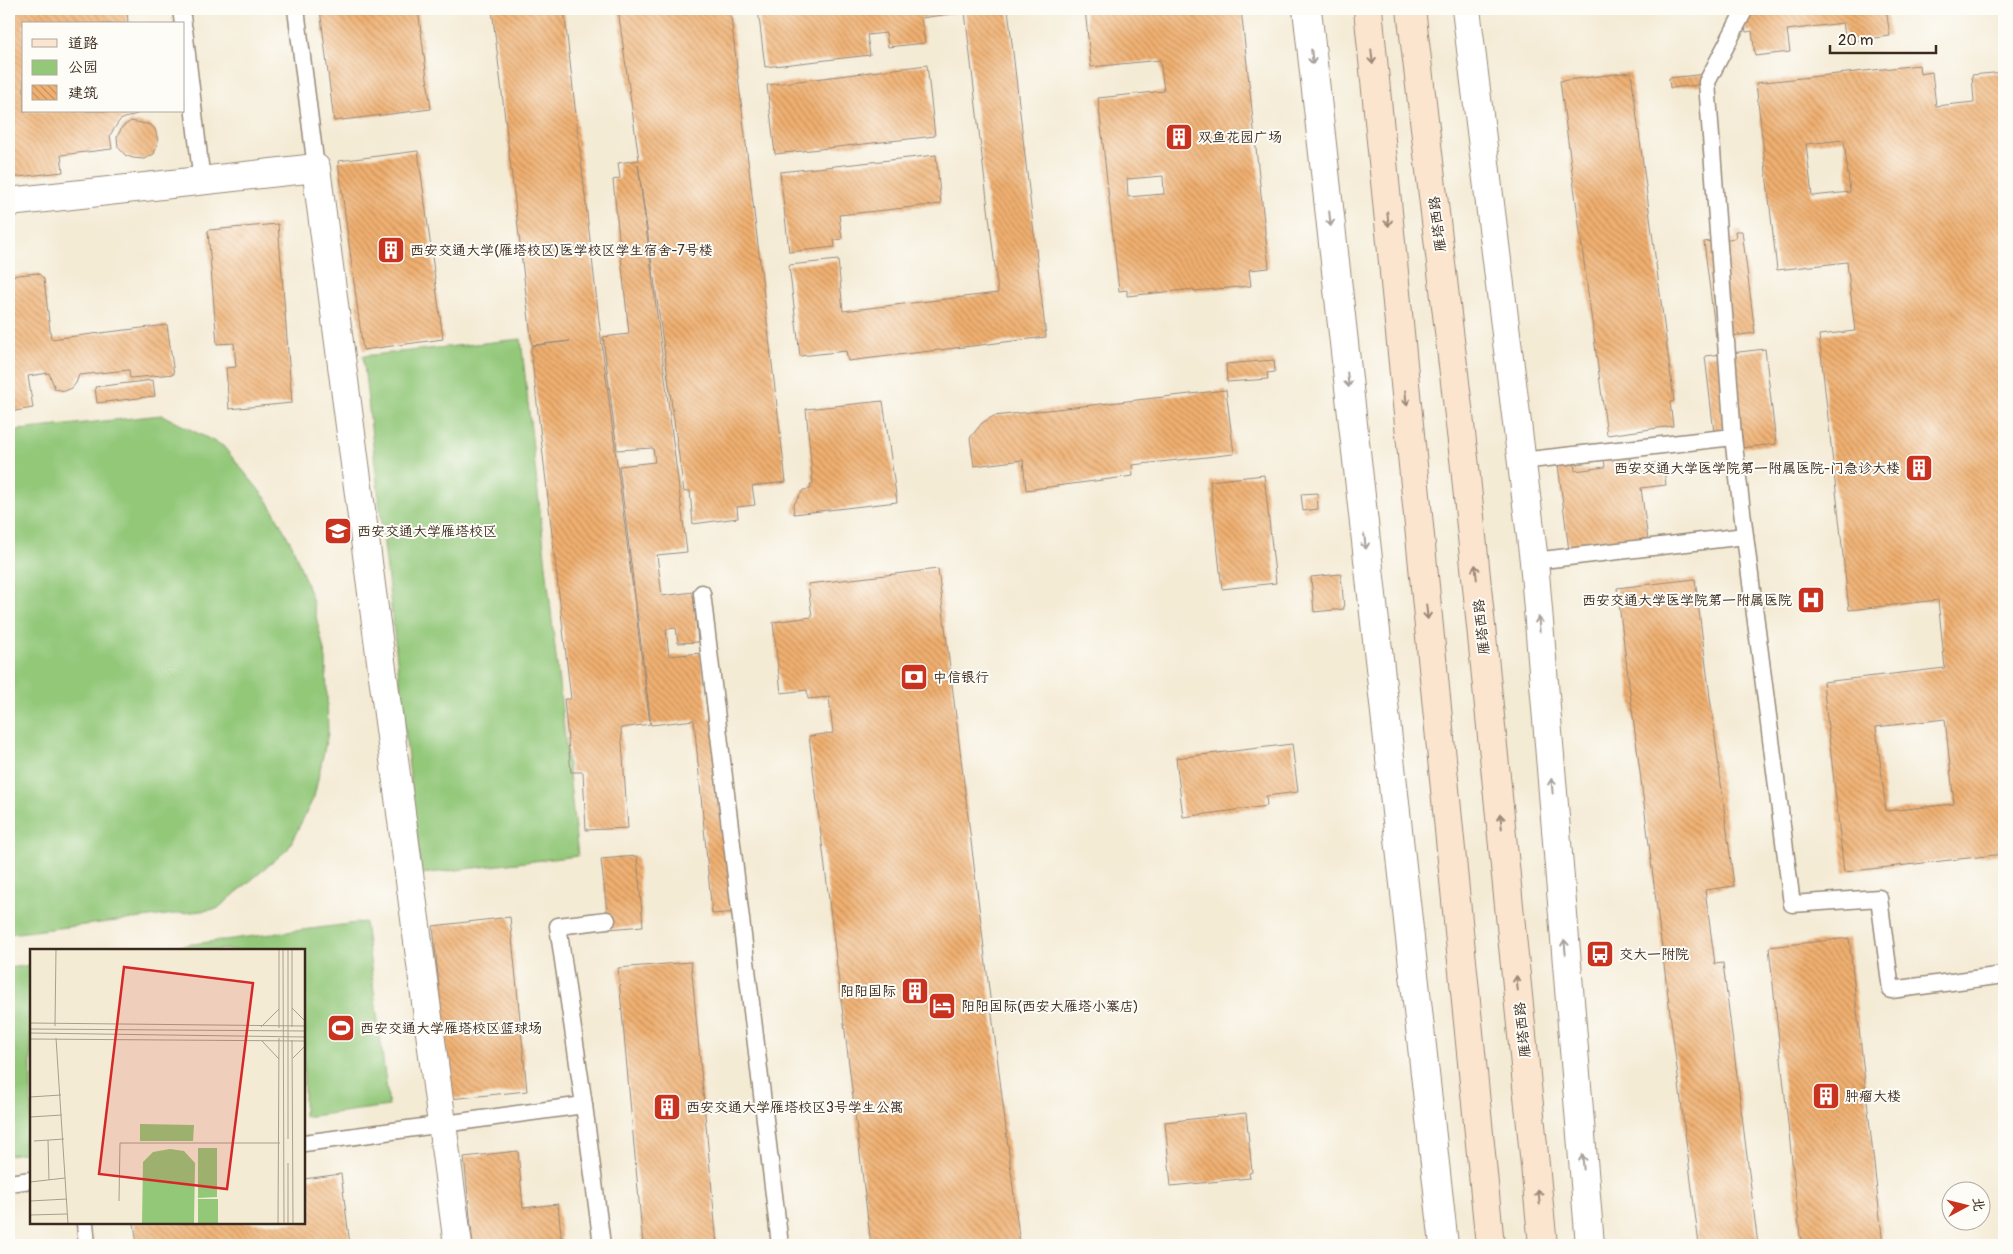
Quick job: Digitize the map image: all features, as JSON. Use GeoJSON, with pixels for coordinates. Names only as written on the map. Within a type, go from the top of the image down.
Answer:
{"type":"FeatureCollection","features":[{"type":"Feature","properties":{"kind":"main road"},"geometry":{"type":"LineString","coordinates":[[1368,9],[1490,1245]]}},
{"type":"Feature","properties":{"kind":"main road","name":"雁塔西路"},"geometry":{"type":"LineString","coordinates":[[1411,9],[1465,467],[1544,1245]]}},
{"type":"Feature","properties":{"kind":"street"},"geometry":{"type":"LineString","coordinates":[[1306,9],[1444,1245]]}},
{"type":"Feature","properties":{"kind":"street"},"geometry":{"type":"LineString","coordinates":[[1466,9],[1534,561],[1590,1245]]}},
{"type":"Feature","properties":{"kind":"street"},"geometry":{"type":"LineString","coordinates":[[9,202],[316,168],[458,1245]]}},
{"type":"Feature","properties":{"kind":"lane"},"geometry":{"type":"LineString","coordinates":[[181,9],[183,22]]}},
{"type":"Feature","properties":{"kind":"lane"},"geometry":{"type":"LineString","coordinates":[[296,9],[316,168]]}},
{"type":"Feature","properties":{"kind":"lane"},"geometry":{"type":"LineString","coordinates":[[1745,9],[1707,82],[1732,437],[1792,904],[1880,898],[1891,990],[2004,974]]}},
{"type":"Feature","properties":{"kind":"lane"},"geometry":{"type":"LineString","coordinates":[[185,38],[202,182]]}},
{"type":"Feature","properties":{"kind":"lane"},"geometry":{"type":"LineString","coordinates":[[1521,461],[1732,437]]}},
{"type":"Feature","properties":{"kind":"lane"},"geometry":{"type":"LineString","coordinates":[[1534,561],[1745,536]]}},
{"type":"Feature","properties":{"kind":"lane"},"geometry":{"type":"LineString","coordinates":[[702,593],[780,1245]]}},
{"type":"Feature","properties":{"kind":"lane"},"geometry":{"type":"LineString","coordinates":[[602,1245],[558,926],[607,920]]}},
{"type":"Feature","properties":{"kind":"lane"},"geometry":{"type":"LineString","coordinates":[[305,1143],[584,1105]]}},
{"type":"Feature","properties":{"kind":"lane"},"geometry":{"type":"LineString","coordinates":[[9,1183],[30,1180]]}},
{"type":"Feature","properties":{"kind":"lane"},"geometry":{"type":"LineString","coordinates":[[85,1224],[88,1245]]}},
{"type":"Feature","properties":{"kind":"green space"},"geometry":{"type":"Polygon","coordinates":[[[521,339],[578,856],[421,874],[363,356],[521,339]]]}},
{"type":"Feature","properties":{"kind":"green space"},"geometry":{"type":"Polygon","coordinates":[[[162,415],[223,446],[268,501],[293,547],[312,599],[326,659],[328,733],[314,797],[288,849],[217,909],[9,934],[9,431],[162,415]]]}},
{"type":"Feature","properties":{"kind":"green space","name":"西安交通大学雁塔校区篮球场"},"geometry":{"type":"Polygon","coordinates":[[[365,922],[389,1106],[305,1117],[305,949],[154,949],[365,922]]]}},
{"type":"Feature","properties":{"kind":"green space"},"geometry":{"type":"Polygon","coordinates":[[[30,965],[30,1152],[9,1155],[9,968],[30,965]]]}},
{"type":"Feature","properties":{"kind":"building"},"geometry":{"type":"Polygon","coordinates":[[[9,9],[127,9],[128,22],[22,22],[22,112],[139,113],[120,120],[110,135],[112,149],[61,155],[63,172],[9,178],[9,9]]]}},
{"type":"Feature","properties":{"kind":"building"},"geometry":{"type":"Polygon","coordinates":[[[320,9],[418,9],[431,109],[334,121],[320,9]]]}},
{"type":"Feature","properties":{"kind":"building"},"geometry":{"type":"Polygon","coordinates":[[[492,9],[564,9],[601,338],[650,724],[621,728],[628,828],[586,830],[583,772],[571,772],[564,699],[571,699],[531,351],[532,346],[570,341],[532,345],[492,9]]]}},
{"type":"Feature","properties":{"kind":"building"},"geometry":{"type":"Polygon","coordinates":[[[618,9],[730,9],[786,482],[752,486],[755,505],[737,507],[738,518],[693,524],[690,491],[684,492],[638,164],[687,552],[657,555],[662,596],[693,592],[698,642],[678,643],[676,628],[666,629],[669,656],[701,653],[708,719],[720,719],[739,912],[712,914],[694,720],[651,725],[619,466],[655,462],[653,448],[617,450],[603,337],[629,334],[613,180],[620,178],[618,163],[639,160],[618,9]]]}},
{"type":"Feature","properties":{"kind":"building"},"geometry":{"type":"Polygon","coordinates":[[[758,9],[1008,9],[1046,337],[848,361],[846,351],[800,356],[789,265],[838,260],[843,311],[998,293],[965,12],[921,18],[925,43],[888,47],[886,33],[867,35],[870,55],[765,67],[758,9]]]}},
{"type":"Feature","properties":{"kind":"building","name":"双鱼花园广场"},"geometry":{"type":"Polygon","coordinates":[[[1085,9],[1241,9],[1269,268],[1249,270],[1251,286],[1194,291],[1194,289],[1127,296],[1127,290],[1119,291],[1098,98],[1164,91],[1160,60],[1091,67],[1085,9]],[[1163,176],[1127,179],[1128,197],[1164,194],[1163,176]]]}},
{"type":"Feature","properties":{"kind":"building"},"geometry":{"type":"Polygon","coordinates":[[[1743,9],[1886,9],[1890,36],[1846,42],[1843,23],[1787,30],[1790,52],[1755,56],[1752,31],[1746,32],[1743,9]]]}},
{"type":"Feature","properties":{"kind":"building"},"geometry":{"type":"Polygon","coordinates":[[[927,65],[935,136],[775,154],[767,85],[927,65]]]}},
{"type":"Feature","properties":{"kind":"building","name":"西安交通大学医学院第一附属医院-门急诊大楼"},"geometry":{"type":"Polygon","coordinates":[[[1919,65],[1920,74],[1932,72],[1936,106],[1974,102],[1972,75],[2004,72],[2004,854],[1844,872],[1823,682],[1945,668],[1938,600],[1849,610],[1819,335],[1855,331],[1847,262],[1777,270],[1756,83],[1919,65]],[[1844,140],[1806,144],[1812,196],[1850,192],[1844,140]],[[1945,719],[1876,727],[1886,811],[1954,804],[1945,719]]]}},
{"type":"Feature","properties":{"kind":"building"},"geometry":{"type":"Polygon","coordinates":[[[1631,72],[1674,401],[1670,402],[1673,426],[1607,435],[1560,81],[1631,72]]]}},
{"type":"Feature","properties":{"kind":"building"},"geometry":{"type":"Polygon","coordinates":[[[1706,74],[1707,84],[1670,88],[1669,78],[1706,74]]]}},
{"type":"Feature","properties":{"kind":"building"},"geometry":{"type":"Polygon","coordinates":[[[131,121],[151,125],[155,129],[158,141],[154,154],[144,159],[133,158],[125,155],[118,147],[117,137],[122,127],[131,121]]]}},
{"type":"Feature","properties":{"kind":"building","name":"西安交通大学(雁塔校区)医学校区学生宿舍-7号楼"},"geometry":{"type":"Polygon","coordinates":[[[418,151],[443,339],[363,350],[338,161],[418,151]]]}},
{"type":"Feature","properties":{"kind":"building"},"geometry":{"type":"Polygon","coordinates":[[[936,155],[941,204],[839,215],[842,239],[834,240],[835,247],[789,252],[780,172],[936,155]]]}},
{"type":"Feature","properties":{"kind":"building"},"geometry":{"type":"Polygon","coordinates":[[[278,224],[292,403],[229,409],[226,368],[236,367],[234,343],[217,344],[208,231],[278,224]]]}},
{"type":"Feature","properties":{"kind":"building"},"geometry":{"type":"Polygon","coordinates":[[[1735,231],[1742,231],[1755,333],[1716,338],[1704,242],[1736,238],[1735,231]]]}},
{"type":"Feature","properties":{"kind":"building"},"geometry":{"type":"Polygon","coordinates":[[[38,273],[44,279],[51,339],[167,325],[174,374],[130,378],[129,370],[79,375],[72,388],[65,391],[55,389],[49,373],[28,376],[33,408],[9,412],[9,276],[38,273]]]}},
{"type":"Feature","properties":{"kind":"building"},"geometry":{"type":"Polygon","coordinates":[[[1765,349],[1776,444],[1741,448],[1714,433],[1705,356],[1765,349]]]}},
{"type":"Feature","properties":{"kind":"building"},"geometry":{"type":"Polygon","coordinates":[[[1274,360],[1275,372],[1267,373],[1268,379],[1227,382],[1226,364],[1274,360]]]}},
{"type":"Feature","properties":{"kind":"building"},"geometry":{"type":"Polygon","coordinates":[[[153,380],[155,396],[97,403],[95,387],[153,380]]]}},
{"type":"Feature","properties":{"kind":"building"},"geometry":{"type":"Polygon","coordinates":[[[1226,390],[1234,454],[1132,465],[1133,476],[1026,490],[1023,460],[974,466],[970,438],[982,423],[994,416],[1226,390]]]}},
{"type":"Feature","properties":{"kind":"building"},"geometry":{"type":"Polygon","coordinates":[[[883,401],[897,502],[794,514],[793,506],[803,490],[811,489],[810,484],[813,484],[806,409],[883,401]]]}},
{"type":"Feature","properties":{"kind":"building"},"geometry":{"type":"Polygon","coordinates":[[[1629,454],[1631,466],[1663,462],[1666,485],[1641,488],[1648,540],[1569,551],[1557,457],[1573,455],[1575,471],[1605,467],[1604,458],[1629,454]]]}},
{"type":"Feature","properties":{"kind":"building"},"geometry":{"type":"Polygon","coordinates":[[[1264,475],[1276,583],[1222,589],[1210,481],[1264,475]]]}},
{"type":"Feature","properties":{"kind":"building"},"geometry":{"type":"Polygon","coordinates":[[[1317,493],[1318,509],[1303,511],[1301,494],[1317,493]]]}},
{"type":"Feature","properties":{"kind":"building","name":"阳阳国际"},"geometry":{"type":"Polygon","coordinates":[[[938,569],[1020,1245],[871,1245],[809,736],[833,733],[829,697],[808,699],[807,690],[781,693],[773,622],[812,617],[808,584],[938,569]]]}},
{"type":"Feature","properties":{"kind":"building"},"geometry":{"type":"Polygon","coordinates":[[[1341,574],[1344,609],[1314,612],[1311,577],[1341,574]]]}},
{"type":"Feature","properties":{"kind":"building"},"geometry":{"type":"Polygon","coordinates":[[[1695,579],[1734,886],[1705,890],[1715,964],[1723,963],[1758,1245],[1699,1245],[1617,588],[1695,579]]]}},
{"type":"Feature","properties":{"kind":"building"},"geometry":{"type":"Polygon","coordinates":[[[1292,744],[1298,792],[1266,796],[1267,806],[1183,817],[1176,758],[1292,744]]]}},
{"type":"Feature","properties":{"kind":"building"},"geometry":{"type":"Polygon","coordinates":[[[637,856],[643,926],[609,929],[601,859],[637,856]]]}},
{"type":"Feature","properties":{"kind":"building"},"geometry":{"type":"Polygon","coordinates":[[[510,917],[527,1091],[450,1099],[433,926],[510,917]]]}},
{"type":"Feature","properties":{"kind":"building","name":"肿瘤大楼"},"geometry":{"type":"Polygon","coordinates":[[[1849,938],[1883,1245],[1801,1245],[1769,947],[1849,938]]]}},
{"type":"Feature","properties":{"kind":"building","name":"西安交通大学雁塔校区3号学生公寓"},"geometry":{"type":"Polygon","coordinates":[[[691,962],[717,1245],[643,1245],[618,968],[691,962]]]}},
{"type":"Feature","properties":{"kind":"building"},"geometry":{"type":"Polygon","coordinates":[[[1246,1113],[1252,1172],[1249,1173],[1250,1178],[1171,1186],[1165,1122],[1246,1113]]]}},
{"type":"Feature","properties":{"kind":"building"},"geometry":{"type":"Polygon","coordinates":[[[518,1151],[523,1208],[558,1204],[562,1245],[473,1245],[464,1157],[518,1151]]]}},
{"type":"Feature","properties":{"kind":"building"},"geometry":{"type":"Polygon","coordinates":[[[341,1174],[350,1245],[137,1245],[134,1224],[305,1224],[305,1179],[341,1174]]]}},
{"type":"Feature","properties":{"kind":"building"},"geometry":{"type":"Polygon","coordinates":[[[1356,1241],[1356,1245],[1327,1245],[1327,1244],[1356,1241]]]}},
{"type":"Feature","properties":{"kind":"place","name":"双鱼花园广场"},"geometry":{"type":"Point","coordinates":[1179,137]}},
{"type":"Feature","properties":{"kind":"place","name":"西安交通大学(雁塔校区)医学校区学生宿舍-7号楼"},"geometry":{"type":"Point","coordinates":[391,250]}},
{"type":"Feature","properties":{"kind":"place","name":"西安交通大学医学院第一附属医院-门急诊大楼"},"geometry":{"type":"Point","coordinates":[1919,468]}},
{"type":"Feature","properties":{"kind":"place","name":"西安交通大学雁塔校区"},"geometry":{"type":"Point","coordinates":[338,531]}},
{"type":"Feature","properties":{"kind":"place","name":"西安交通大学医学院第一附属医院"},"geometry":{"type":"Point","coordinates":[1811,600]}},
{"type":"Feature","properties":{"kind":"place","name":"中信银行"},"geometry":{"type":"Point","coordinates":[914,677]}},
{"type":"Feature","properties":{"kind":"place","name":"交大一附院"},"geometry":{"type":"Point","coordinates":[1600,954]}},
{"type":"Feature","properties":{"kind":"place","name":"阳阳国际"},"geometry":{"type":"Point","coordinates":[915,991]}},
{"type":"Feature","properties":{"kind":"place","name":"阳阳国际(西安大雁塔小寨店)"},"geometry":{"type":"Point","coordinates":[942,1006]}},
{"type":"Feature","properties":{"kind":"place","name":"西安交通大学雁塔校区篮球场"},"geometry":{"type":"Point","coordinates":[341,1028]}},
{"type":"Feature","properties":{"kind":"place","name":"肿瘤大楼"},"geometry":{"type":"Point","coordinates":[1826,1096]}},
{"type":"Feature","properties":{"kind":"place","name":"西安交通大学雁塔校区3号学生公寓"},"geometry":{"type":"Point","coordinates":[667,1107]}}]}
